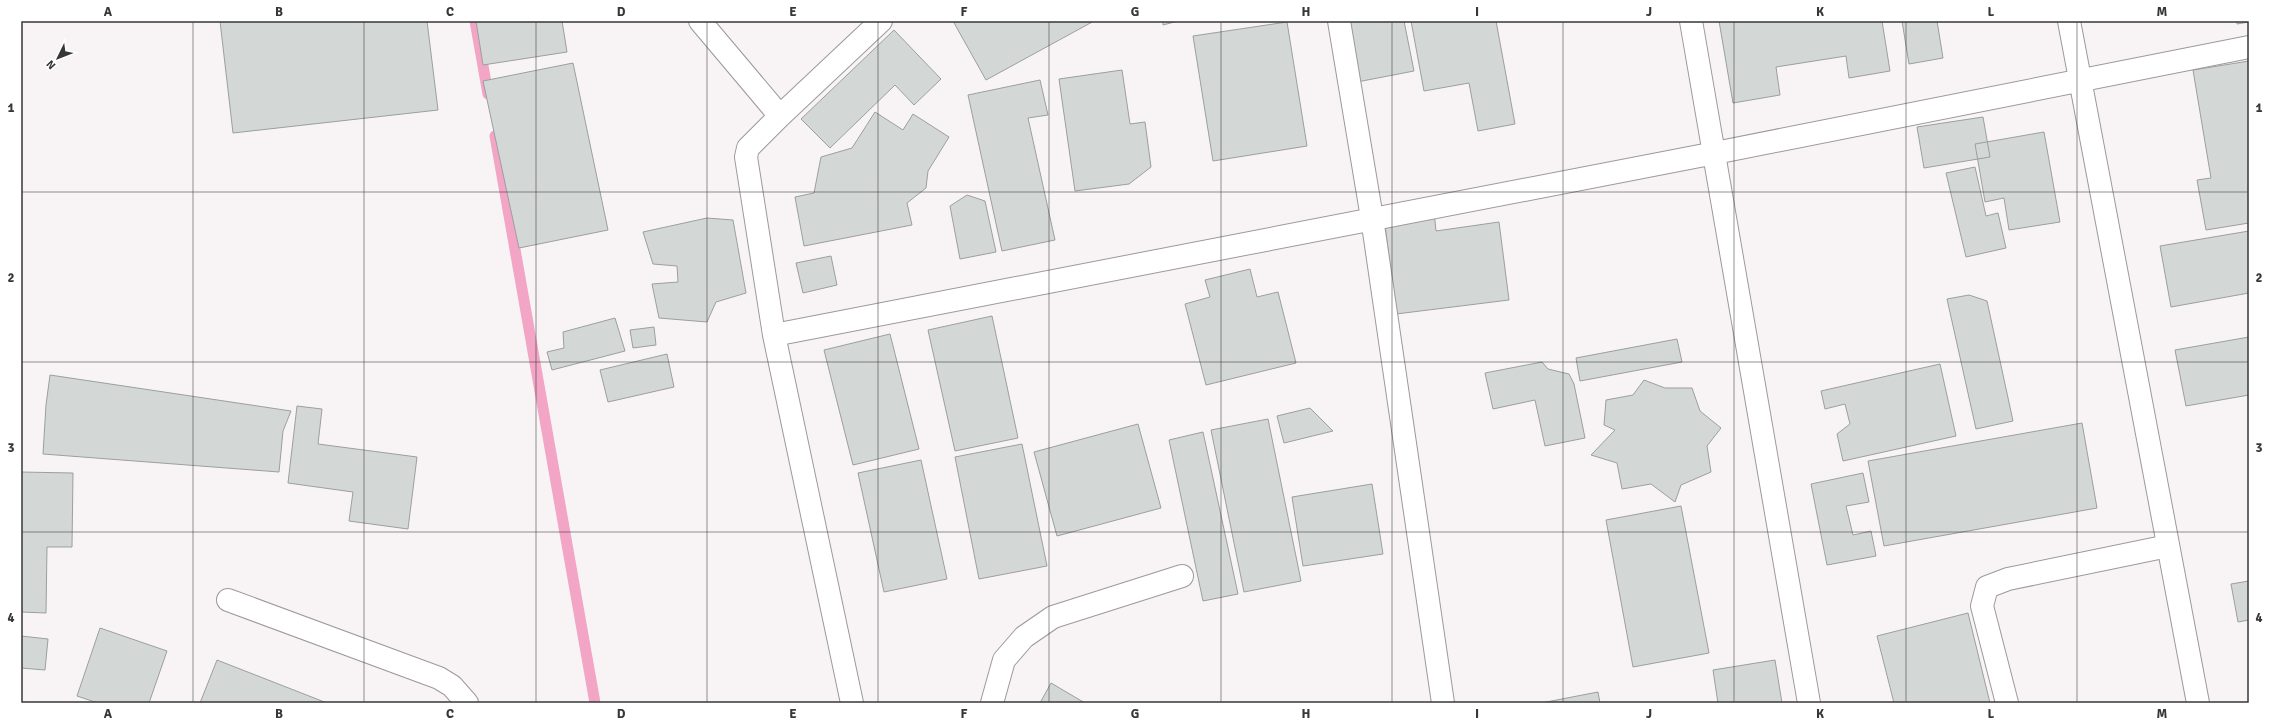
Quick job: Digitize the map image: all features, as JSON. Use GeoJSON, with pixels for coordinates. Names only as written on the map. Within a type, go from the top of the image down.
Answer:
{"type":"FeatureCollection","features":[{"type":"Feature","properties":{"kind":"street"},"geometry":{"type":"LineString","coordinates":[[700,21],[780,116]]}},
{"type":"Feature","properties":{"kind":"street"},"geometry":{"type":"LineString","coordinates":[[852,703],[774,335],[746,157],[748,148],[881,21]]}},
{"type":"Feature","properties":{"kind":"street"},"geometry":{"type":"LineString","coordinates":[[1339,21],[1372,218],[1444,703]]}},
{"type":"Feature","properties":{"kind":"street"},"geometry":{"type":"LineString","coordinates":[[1691,21],[1809,703]]}},
{"type":"Feature","properties":{"kind":"street"},"geometry":{"type":"LineString","coordinates":[[2069,21],[2079,82],[2198,703]]}},
{"type":"Feature","properties":{"kind":"street"},"geometry":{"type":"LineString","coordinates":[[774,335],[2079,82],[2249,47]]}},
{"type":"Feature","properties":{"kind":"street"},"geometry":{"type":"LineString","coordinates":[[2007,703],[1982,606],[1987,587],[2008,578],[2168,546]]}},
{"type":"Feature","properties":{"kind":"street"},"geometry":{"type":"LineString","coordinates":[[992,703],[1004,660],[1024,637],[1053,617],[1182,576]]}},
{"type":"Feature","properties":{"kind":"street"},"geometry":{"type":"LineString","coordinates":[[228,600],[439,678],[452,686],[467,703]]}},
{"type":"Feature","properties":{"kind":"building"},"geometry":{"type":"Polygon","coordinates":[[[220,21],[427,21],[438,110],[233,133],[220,21]]]}},
{"type":"Feature","properties":{"kind":"building"},"geometry":{"type":"Polygon","coordinates":[[[476,21],[562,21],[567,52],[483,65],[476,21]]]}},
{"type":"Feature","properties":{"kind":"building"},"geometry":{"type":"Polygon","coordinates":[[[953,21],[1094,21],[986,80],[953,21]]]}},
{"type":"Feature","properties":{"kind":"building"},"geometry":{"type":"Polygon","coordinates":[[[1163,21],[1178,21],[1163,25],[1163,21]]]}},
{"type":"Feature","properties":{"kind":"building"},"geometry":{"type":"Polygon","coordinates":[[[1353,21],[1404,21],[1414,71],[1357,82],[1345,23],[1353,21]]]}},
{"type":"Feature","properties":{"kind":"building"},"geometry":{"type":"Polygon","coordinates":[[[1411,21],[1496,21],[1515,124],[1478,131],[1469,83],[1424,91],[1411,21]]]}},
{"type":"Feature","properties":{"kind":"building"},"geometry":{"type":"Polygon","coordinates":[[[1719,21],[1882,21],[1890,71],[1849,78],[1846,56],[1776,67],[1780,95],[1733,103],[1719,21]]]}},
{"type":"Feature","properties":{"kind":"building"},"geometry":{"type":"Polygon","coordinates":[[[1902,21],[1937,21],[1943,58],[1909,64],[1902,21]]]}},
{"type":"Feature","properties":{"kind":"building"},"geometry":{"type":"Polygon","coordinates":[[[2237,21],[2249,21],[2249,22],[2237,24],[2237,21]]]}},
{"type":"Feature","properties":{"kind":"building"},"geometry":{"type":"Polygon","coordinates":[[[1287,22],[1307,146],[1213,161],[1193,36],[1287,22]]]}},
{"type":"Feature","properties":{"kind":"building"},"geometry":{"type":"Polygon","coordinates":[[[894,30],[941,79],[914,105],[895,85],[830,148],[801,119],[894,30]]]}},
{"type":"Feature","properties":{"kind":"building"},"geometry":{"type":"Polygon","coordinates":[[[2249,61],[2249,223],[2206,230],[2197,180],[2211,178],[2193,70],[2249,61]]]}},
{"type":"Feature","properties":{"kind":"building"},"geometry":{"type":"Polygon","coordinates":[[[573,63],[608,230],[519,248],[483,81],[573,63]]]}},
{"type":"Feature","properties":{"kind":"building"},"geometry":{"type":"Polygon","coordinates":[[[1122,70],[1130,124],[1145,122],[1151,167],[1129,184],[1075,191],[1059,79],[1122,70]]]}},
{"type":"Feature","properties":{"kind":"building"},"geometry":{"type":"Polygon","coordinates":[[[1040,80],[1048,115],[1028,118],[1055,240],[1002,251],[968,95],[1040,80]]]}},
{"type":"Feature","properties":{"kind":"building"},"geometry":{"type":"Polygon","coordinates":[[[875,112],[903,130],[913,114],[949,137],[928,171],[926,188],[907,203],[912,225],[804,246],[795,197],[814,193],[821,157],[852,148],[875,112]]]}},
{"type":"Feature","properties":{"kind":"building"},"geometry":{"type":"Polygon","coordinates":[[[1983,117],[1990,157],[1924,168],[1917,127],[1983,117]]]}},
{"type":"Feature","properties":{"kind":"building"},"geometry":{"type":"Polygon","coordinates":[[[2044,132],[2060,222],[2009,230],[2004,198],[1985,202],[1975,144],[2044,132]]]}},
{"type":"Feature","properties":{"kind":"building"},"geometry":{"type":"Polygon","coordinates":[[[1975,167],[1986,216],[1998,213],[2006,248],[1966,257],[1946,173],[1975,167]]]}},
{"type":"Feature","properties":{"kind":"building"},"geometry":{"type":"Polygon","coordinates":[[[967,195],[985,201],[996,252],[960,259],[950,206],[967,195]]]}},
{"type":"Feature","properties":{"kind":"building"},"geometry":{"type":"Polygon","coordinates":[[[1434,211],[1436,231],[1499,222],[1509,300],[1396,314],[1384,217],[1434,211]]]}},
{"type":"Feature","properties":{"kind":"building"},"geometry":{"type":"Polygon","coordinates":[[[707,218],[733,220],[746,293],[716,302],[707,322],[659,318],[652,284],[678,282],[677,266],[653,264],[643,232],[707,218]]]}},
{"type":"Feature","properties":{"kind":"building"},"geometry":{"type":"Polygon","coordinates":[[[2249,231],[2249,293],[2171,307],[2160,246],[2249,231]]]}},
{"type":"Feature","properties":{"kind":"building"},"geometry":{"type":"Polygon","coordinates":[[[831,256],[837,285],[803,293],[796,263],[831,256]]]}},
{"type":"Feature","properties":{"kind":"building"},"geometry":{"type":"Polygon","coordinates":[[[1250,269],[1257,297],[1278,292],[1296,363],[1206,385],[1185,304],[1210,297],[1205,280],[1250,269]]]}},
{"type":"Feature","properties":{"kind":"building"},"geometry":{"type":"Polygon","coordinates":[[[1969,295],[1987,301],[2013,421],[1976,429],[1947,299],[1969,295]]]}},
{"type":"Feature","properties":{"kind":"building"},"geometry":{"type":"Polygon","coordinates":[[[992,316],[1018,438],[955,451],[928,330],[992,316]]]}},
{"type":"Feature","properties":{"kind":"building"},"geometry":{"type":"Polygon","coordinates":[[[615,318],[625,351],[552,370],[547,352],[564,348],[563,332],[615,318]]]}},
{"type":"Feature","properties":{"kind":"building"},"geometry":{"type":"Polygon","coordinates":[[[654,327],[656,345],[633,348],[630,330],[654,327]]]}},
{"type":"Feature","properties":{"kind":"building"},"geometry":{"type":"Polygon","coordinates":[[[890,334],[919,449],[853,465],[824,350],[890,334]]]}},
{"type":"Feature","properties":{"kind":"building"},"geometry":{"type":"Polygon","coordinates":[[[2249,337],[2249,395],[2186,406],[2175,350],[2249,337]]]}},
{"type":"Feature","properties":{"kind":"building"},"geometry":{"type":"Polygon","coordinates":[[[1677,339],[1682,362],[1580,381],[1576,358],[1677,339]]]}},
{"type":"Feature","properties":{"kind":"building"},"geometry":{"type":"Polygon","coordinates":[[[667,354],[674,387],[608,402],[600,370],[667,354]]]}},
{"type":"Feature","properties":{"kind":"building"},"geometry":{"type":"Polygon","coordinates":[[[1542,362],[1548,369],[1569,374],[1574,384],[1585,438],[1545,446],[1535,400],[1493,409],[1485,373],[1542,362]]]}},
{"type":"Feature","properties":{"kind":"building"},"geometry":{"type":"Polygon","coordinates":[[[1940,364],[1956,436],[1843,461],[1837,434],[1850,424],[1845,404],[1825,409],[1821,391],[1940,364]]]}},
{"type":"Feature","properties":{"kind":"building"},"geometry":{"type":"Polygon","coordinates":[[[50,375],[291,411],[283,431],[279,472],[43,454],[46,405],[50,375]]]}},
{"type":"Feature","properties":{"kind":"building"},"geometry":{"type":"Polygon","coordinates":[[[1644,380],[1665,388],[1692,388],[1700,411],[1721,428],[1707,446],[1711,472],[1681,485],[1675,502],[1651,484],[1622,489],[1617,463],[1591,455],[1615,430],[1604,425],[1606,400],[1633,395],[1644,380]]]}},
{"type":"Feature","properties":{"kind":"building"},"geometry":{"type":"Polygon","coordinates":[[[297,406],[322,409],[318,444],[417,457],[408,529],[349,521],[353,492],[288,483],[297,406]]]}},
{"type":"Feature","properties":{"kind":"building"},"geometry":{"type":"Polygon","coordinates":[[[1310,408],[1333,431],[1284,443],[1277,416],[1310,408]]]}},
{"type":"Feature","properties":{"kind":"building"},"geometry":{"type":"Polygon","coordinates":[[[1268,419],[1301,581],[1244,592],[1211,430],[1268,419]]]}},
{"type":"Feature","properties":{"kind":"building"},"geometry":{"type":"Polygon","coordinates":[[[2082,423],[2097,508],[1884,546],[1868,461],[2082,423]]]}},
{"type":"Feature","properties":{"kind":"building"},"geometry":{"type":"Polygon","coordinates":[[[1138,424],[1161,508],[1057,536],[1034,452],[1138,424]]]}},
{"type":"Feature","properties":{"kind":"building"},"geometry":{"type":"Polygon","coordinates":[[[1203,432],[1238,594],[1203,601],[1169,440],[1203,432]]]}},
{"type":"Feature","properties":{"kind":"building"},"geometry":{"type":"Polygon","coordinates":[[[1022,444],[1047,566],[979,579],[955,457],[1022,444]]]}},
{"type":"Feature","properties":{"kind":"building"},"geometry":{"type":"Polygon","coordinates":[[[921,460],[947,579],[884,592],[858,473],[921,460]]]}},
{"type":"Feature","properties":{"kind":"building"},"geometry":{"type":"Polygon","coordinates":[[[21,472],[73,473],[72,547],[47,547],[46,613],[21,612],[21,472]]]}},
{"type":"Feature","properties":{"kind":"building"},"geometry":{"type":"Polygon","coordinates":[[[1863,473],[1869,502],[1846,506],[1853,535],[1871,531],[1876,556],[1827,565],[1811,484],[1863,473]]]}},
{"type":"Feature","properties":{"kind":"building"},"geometry":{"type":"Polygon","coordinates":[[[1372,484],[1383,554],[1303,566],[1292,497],[1372,484]]]}},
{"type":"Feature","properties":{"kind":"building"},"geometry":{"type":"Polygon","coordinates":[[[1681,506],[1709,653],[1633,667],[1606,520],[1681,506]]]}},
{"type":"Feature","properties":{"kind":"building"},"geometry":{"type":"Polygon","coordinates":[[[2249,581],[2249,620],[2238,622],[2231,584],[2249,581]]]}},
{"type":"Feature","properties":{"kind":"building"},"geometry":{"type":"Polygon","coordinates":[[[1968,613],[1990,703],[1894,703],[1877,636],[1968,613]]]}},
{"type":"Feature","properties":{"kind":"building"},"geometry":{"type":"Polygon","coordinates":[[[100,628],[167,651],[149,703],[98,703],[77,696],[100,628]]]}},
{"type":"Feature","properties":{"kind":"building"},"geometry":{"type":"Polygon","coordinates":[[[21,636],[48,639],[45,670],[21,668],[21,636]]]}},
{"type":"Feature","properties":{"kind":"building"},"geometry":{"type":"Polygon","coordinates":[[[217,660],[327,703],[200,703],[217,660]]]}},
{"type":"Feature","properties":{"kind":"building"},"geometry":{"type":"Polygon","coordinates":[[[1775,660],[1782,703],[1718,703],[1713,670],[1775,660]]]}},
{"type":"Feature","properties":{"kind":"building"},"geometry":{"type":"Polygon","coordinates":[[[1051,683],[1085,703],[1040,703],[1051,683]]]}},
{"type":"Feature","properties":{"kind":"building"},"geometry":{"type":"Polygon","coordinates":[[[1598,692],[1600,703],[1541,703],[1598,692]]]}},
{"type":"Feature","properties":{"kind":"waterway"},"geometry":{"type":"LineString","coordinates":[[475,21],[488,94]]}},
{"type":"Feature","properties":{"kind":"waterway"},"geometry":{"type":"LineString","coordinates":[[495,136],[595,703]]}}]}
